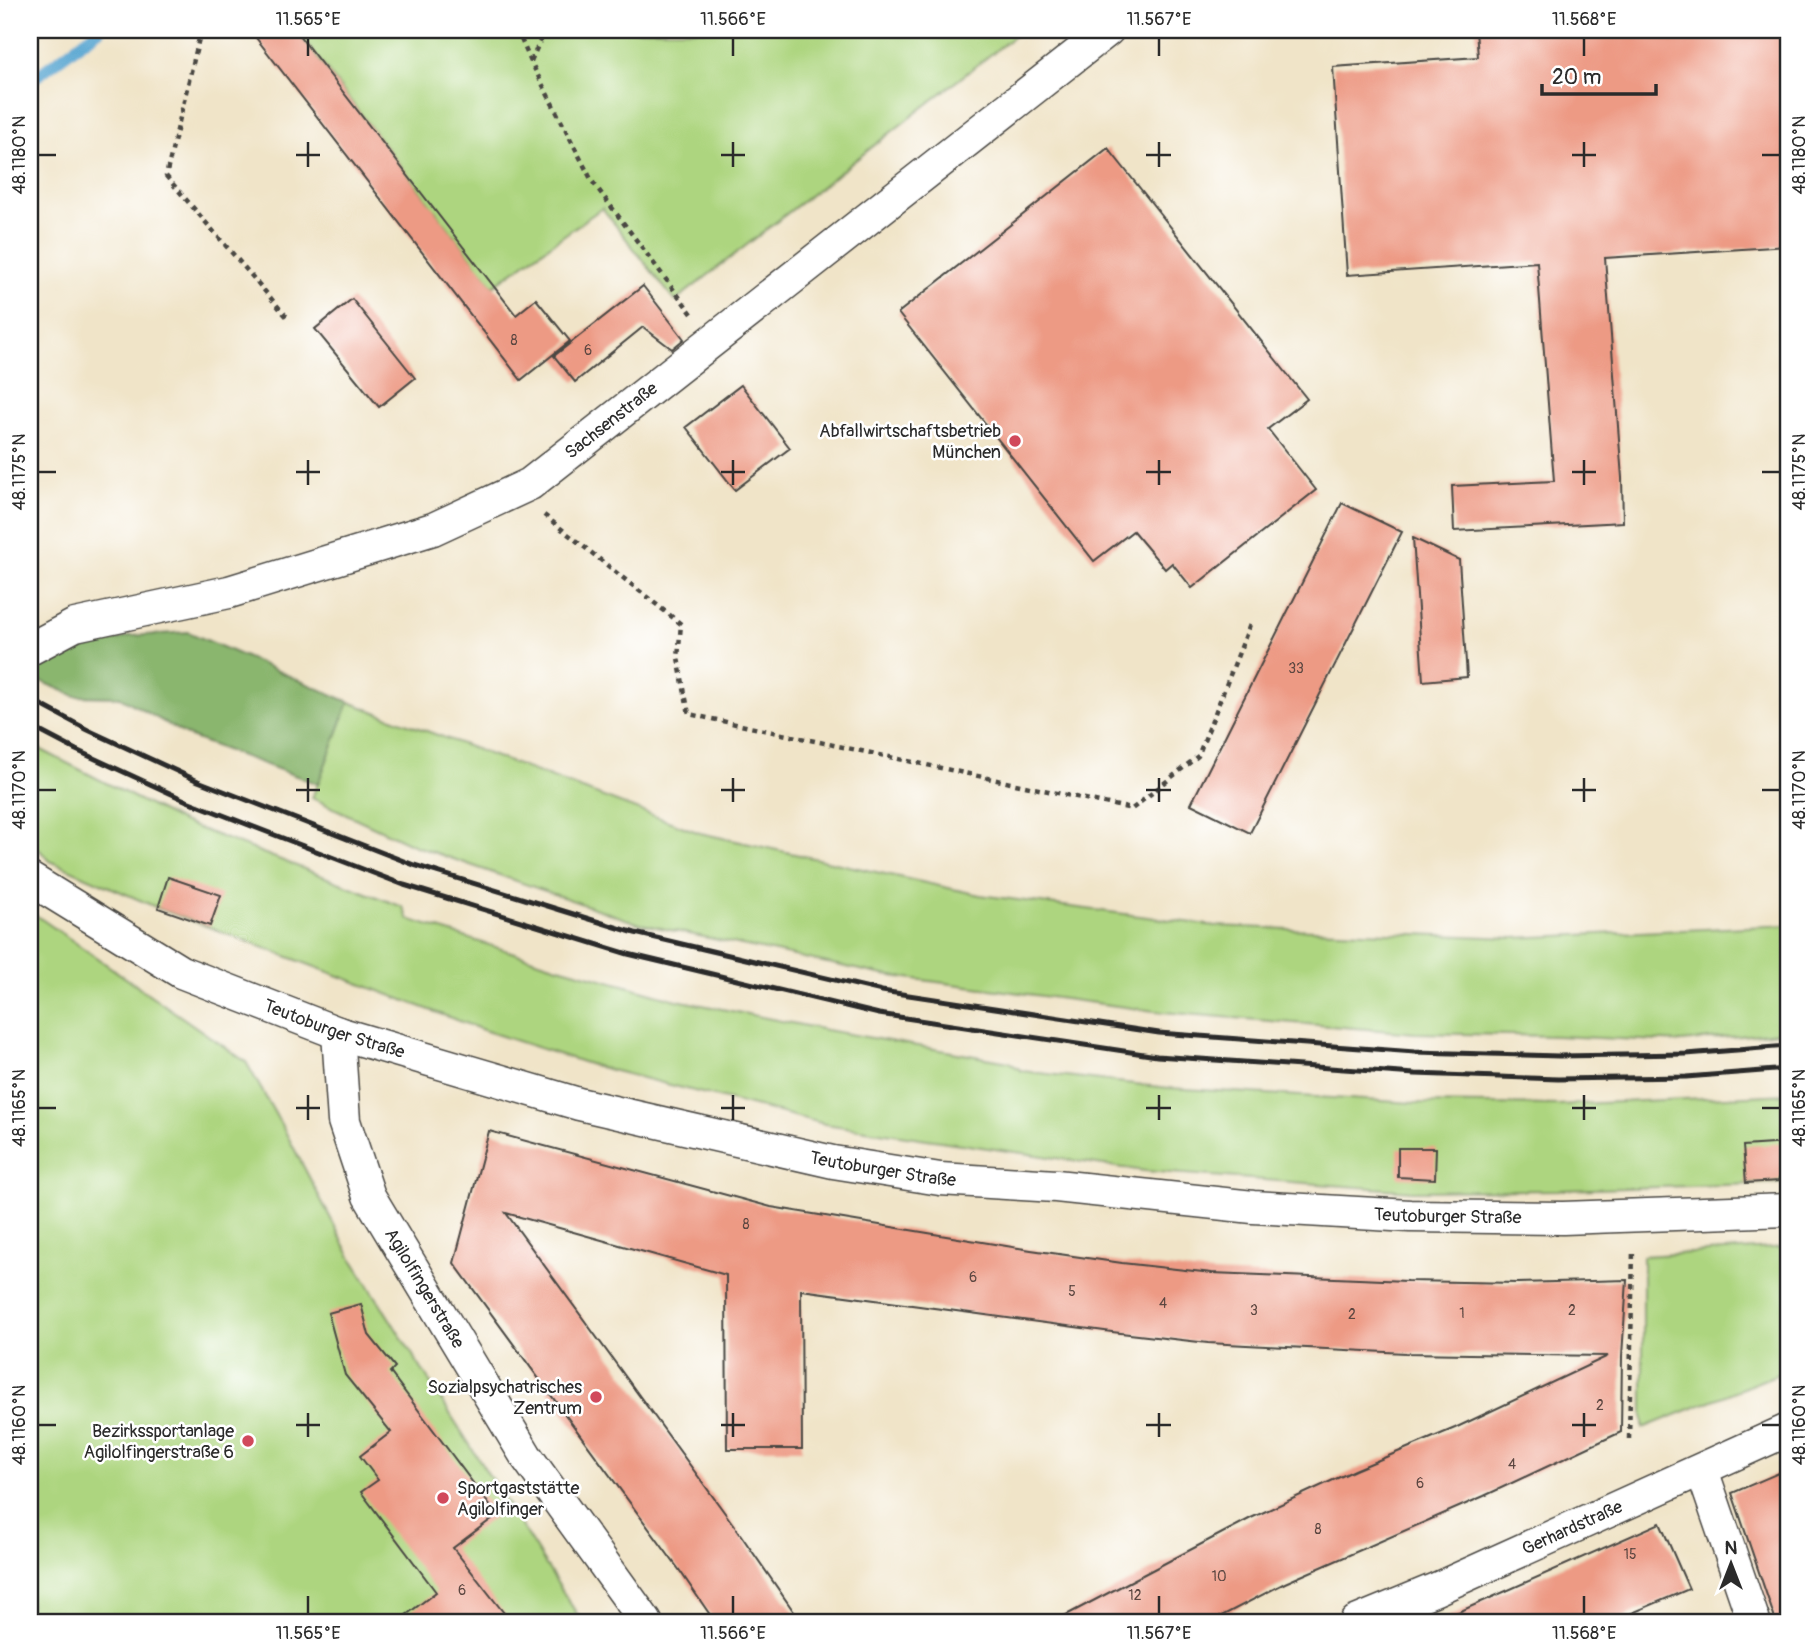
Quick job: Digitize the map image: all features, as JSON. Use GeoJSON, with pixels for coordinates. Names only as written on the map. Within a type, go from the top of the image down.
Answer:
{"type":"FeatureCollection","features":[{"type":"Feature","properties":{"kind":"street","name":"Sachsenstraße"},"geometry":{"type":"LineString","coordinates":[[30,649],[75,625],[229,592],[433,529],[530,484],[1108,30]]}},
{"type":"Feature","properties":{"kind":"street","name":"Teutoburger Straße"},"geometry":{"type":"LineString","coordinates":[[30,879],[181,972],[338,1032],[579,1104],[833,1162],[929,1178],[1056,1186],[1253,1207],[1410,1216],[1563,1218],[1788,1210]]}},
{"type":"Feature","properties":{"kind":"street","name":"Agilolfingerstraße"},"geometry":{"type":"LineString","coordinates":[[338,1032],[344,1121],[369,1196],[526,1456],[646,1622]]}},
{"type":"Feature","properties":{"kind":"street","name":"Gerhardstraße"},"geometry":{"type":"LineString","coordinates":[[1356,1622],[1436,1589],[1788,1430]]}},
{"type":"Feature","properties":{"kind":"street"},"geometry":{"type":"LineString","coordinates":[[1702,1470],[1754,1622]]}},
{"type":"Feature","properties":{"kind":"path"},"geometry":{"type":"LineString","coordinates":[[201,30],[166,176],[286,317]]}},
{"type":"Feature","properties":{"kind":"path"},"geometry":{"type":"LineString","coordinates":[[517,30],[592,181],[713,340]]}},
{"type":"Feature","properties":{"kind":"path"},"geometry":{"type":"LineString","coordinates":[[531,62],[545,30]]}},
{"type":"Feature","properties":{"kind":"path"},"geometry":{"type":"LineString","coordinates":[[530,484],[537,509],[681,624],[678,658],[689,714],[1132,809],[1198,756],[1251,622]]}},
{"type":"Feature","properties":{"kind":"path"},"geometry":{"type":"LineString","coordinates":[[1629,1439],[1633,1245]]}},
{"type":"Feature","properties":{"kind":"green space"},"geometry":{"type":"Polygon","coordinates":[[[296,30],[1022,30],[675,301],[602,208],[493,286],[296,30]]]}},
{"type":"Feature","properties":{"kind":"green space"},"geometry":{"type":"Polygon","coordinates":[[[188,632],[349,702],[318,784],[190,737],[120,697],[75,696],[31,677],[54,657],[131,636],[188,632]]]}},
{"type":"Feature","properties":{"kind":"green space"},"geometry":{"type":"Polygon","coordinates":[[[349,702],[700,833],[980,895],[1216,926],[1513,938],[1788,925],[1788,1031],[1682,1042],[1415,1033],[1162,1012],[884,975],[637,923],[413,845],[312,798],[349,702]]]}},
{"type":"Feature","properties":{"kind":"green space"},"geometry":{"type":"Polygon","coordinates":[[[30,744],[182,822],[403,907],[408,919],[555,966],[677,1000],[826,1030],[1009,1062],[1022,1071],[1169,1088],[1414,1103],[1558,1105],[1788,1094],[1788,1183],[1562,1190],[1412,1191],[1144,1171],[825,1124],[595,1066],[483,1030],[158,908],[50,861],[30,840],[30,744]]]}},
{"type":"Feature","properties":{"kind":"green space","name":"Bezirkssportanlage Agilolfingerstraße 6"},"geometry":{"type":"Polygon","coordinates":[[[30,911],[246,1062],[352,1259],[582,1622],[30,1622],[30,911]]]}},
{"type":"Feature","properties":{"kind":"green space"},"geometry":{"type":"Polygon","coordinates":[[[1788,1247],[1788,1370],[1643,1428],[1643,1256],[1788,1247]]]}},
{"type":"Feature","properties":{"kind":"building"},"geometry":{"type":"Polygon","coordinates":[[[250,30],[295,30],[516,315],[536,299],[570,341],[521,380],[250,30]]]}},
{"type":"Feature","properties":{"kind":"building"},"geometry":{"type":"Polygon","coordinates":[[[1476,30],[1788,30],[1788,246],[1605,258],[1623,522],[1454,531],[1452,486],[1554,481],[1537,262],[1347,275],[1333,67],[1478,57],[1476,30]]]}},
{"type":"Feature","properties":{"kind":"building"},"geometry":{"type":"Polygon","coordinates":[[[1108,148],[1307,399],[1268,429],[1316,490],[1192,588],[1172,563],[1165,569],[1133,531],[1094,561],[898,313],[1108,148]]]}},
{"type":"Feature","properties":{"kind":"building"},"geometry":{"type":"Polygon","coordinates":[[[643,286],[684,339],[672,349],[643,327],[575,382],[554,356],[643,286]]]}},
{"type":"Feature","properties":{"kind":"building"},"geometry":{"type":"Polygon","coordinates":[[[352,299],[415,378],[379,407],[315,329],[352,299]]]}},
{"type":"Feature","properties":{"kind":"building"},"geometry":{"type":"Polygon","coordinates":[[[741,385],[790,448],[735,490],[686,427],[741,385]]]}},
{"type":"Feature","properties":{"kind":"building"},"geometry":{"type":"Polygon","coordinates":[[[1342,503],[1402,532],[1250,833],[1191,804],[1342,503]]]}},
{"type":"Feature","properties":{"kind":"building"},"geometry":{"type":"Polygon","coordinates":[[[1413,538],[1459,560],[1467,677],[1423,681],[1413,538]]]}},
{"type":"Feature","properties":{"kind":"building"},"geometry":{"type":"Polygon","coordinates":[[[168,877],[221,895],[210,926],[158,908],[168,877]]]}},
{"type":"Feature","properties":{"kind":"building"},"geometry":{"type":"Polygon","coordinates":[[[489,1131],[771,1207],[1122,1263],[1212,1273],[1407,1281],[1518,1283],[1627,1280],[1621,1432],[1484,1496],[1285,1583],[1210,1622],[1053,1622],[1251,1518],[1455,1428],[1608,1356],[1406,1353],[1208,1343],[801,1290],[802,1449],[727,1449],[726,1275],[506,1213],[738,1531],[801,1622],[715,1622],[454,1263],[489,1131]]]}},
{"type":"Feature","properties":{"kind":"building"},"geometry":{"type":"Polygon","coordinates":[[[1788,1143],[1788,1178],[1746,1183],[1743,1146],[1788,1143]]]}},
{"type":"Feature","properties":{"kind":"building"},"geometry":{"type":"Polygon","coordinates":[[[1398,1148],[1436,1148],[1435,1179],[1398,1177],[1398,1148]]]}},
{"type":"Feature","properties":{"kind":"building"},"geometry":{"type":"Polygon","coordinates":[[[361,1304],[369,1335],[395,1367],[390,1372],[497,1515],[453,1548],[511,1622],[397,1622],[436,1592],[361,1492],[378,1480],[360,1456],[391,1432],[345,1375],[328,1313],[361,1304]]]}},
{"type":"Feature","properties":{"kind":"building"},"geometry":{"type":"Polygon","coordinates":[[[1788,1469],[1788,1622],[1776,1622],[1732,1493],[1788,1469]]]}},
{"type":"Feature","properties":{"kind":"building"},"geometry":{"type":"Polygon","coordinates":[[[1660,1523],[1689,1589],[1611,1622],[1436,1622],[1660,1523]]]}},
{"type":"Feature","properties":{"kind":"waterway"},"geometry":{"type":"LineString","coordinates":[[30,81],[99,30]]}},
{"type":"Feature","properties":{"kind":"railway"},"geometry":{"type":"LineString","coordinates":[[30,699],[88,730],[198,781],[414,865],[635,933],[882,991],[1159,1033],[1415,1052],[1559,1056],[1686,1054],[1788,1046]]}},
{"type":"Feature","properties":{"kind":"railway"},"geometry":{"type":"LineString","coordinates":[[30,726],[187,801],[404,885],[628,954],[879,1014],[1157,1056],[1415,1074],[1558,1079],[1686,1077],[1788,1069]]}},
{"type":"Feature","properties":{"kind":"place","name":"Abfallwirtschaftsbetrieb München"},"geometry":{"type":"Point","coordinates":[1015,441]}},
{"type":"Feature","properties":{"kind":"place","name":"Sozialpsychatrisches Zentrum"},"geometry":{"type":"Point","coordinates":[596,1397]}},
{"type":"Feature","properties":{"kind":"place","name":"Bezirkssportanlage Agilolfingerstraße 6"},"geometry":{"type":"Point","coordinates":[248,1441]}},
{"type":"Feature","properties":{"kind":"place","name":"Sportgaststätte Agilolfinger"},"geometry":{"type":"Point","coordinates":[443,1498]}}]}
